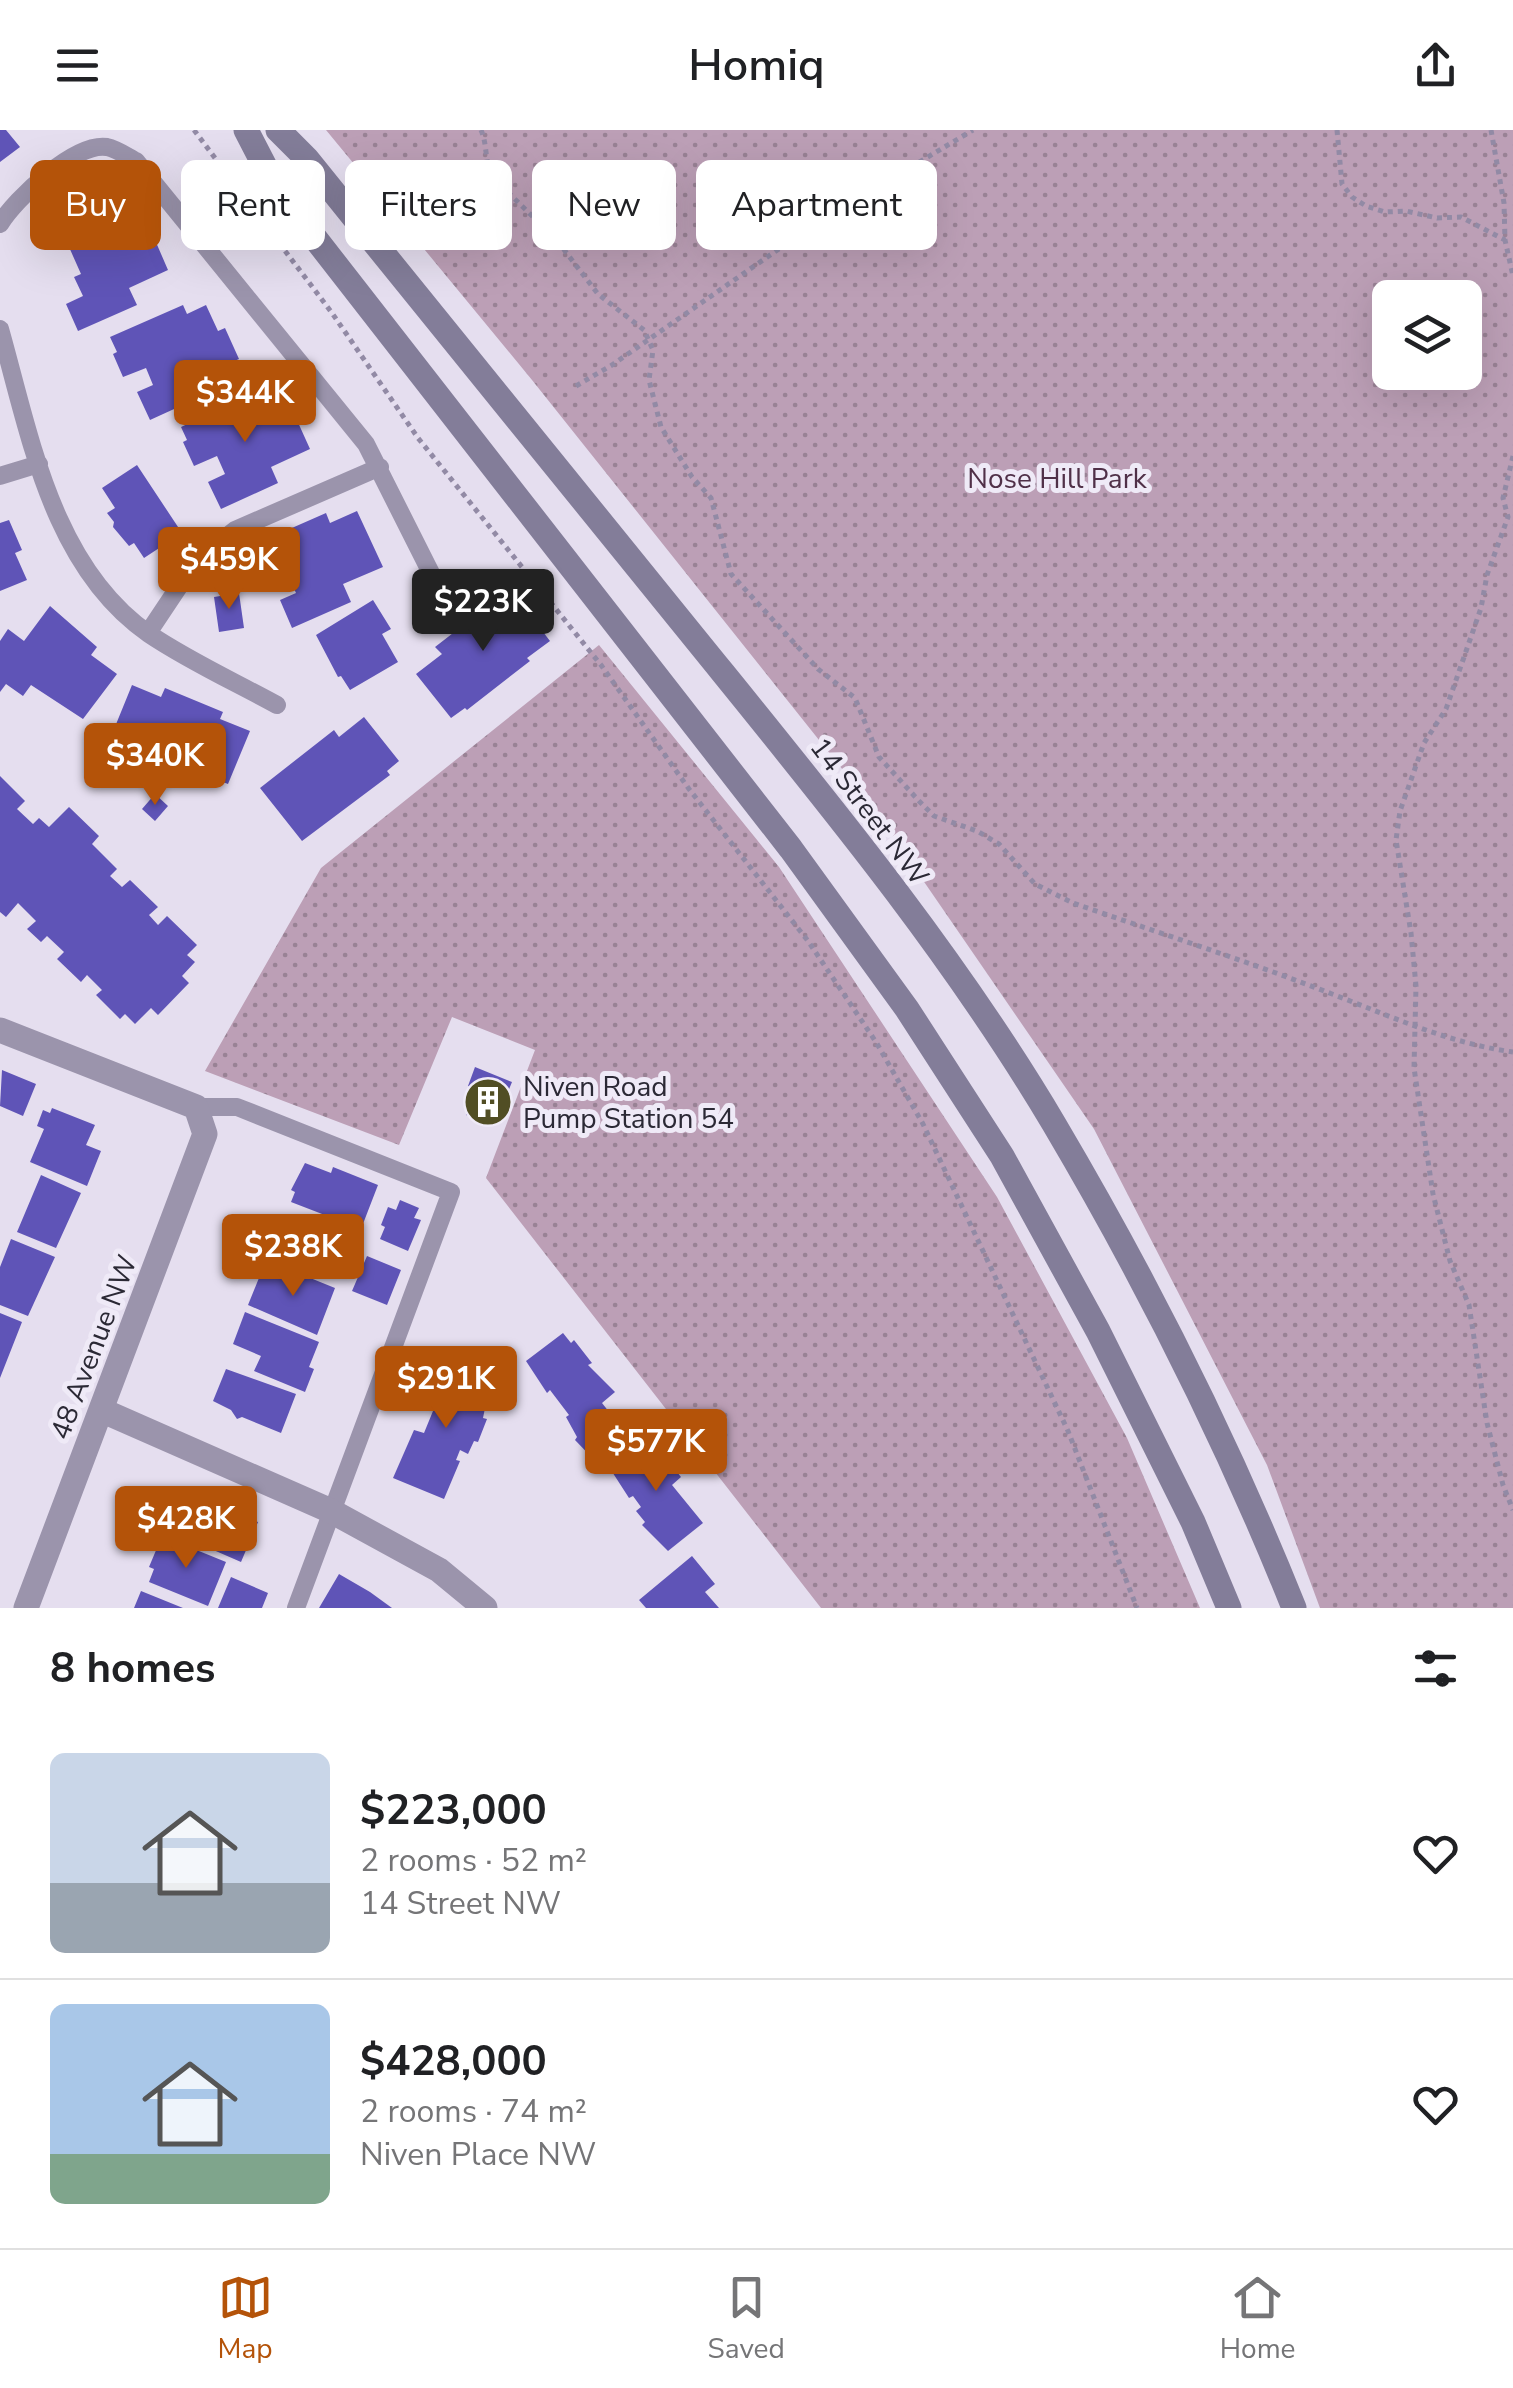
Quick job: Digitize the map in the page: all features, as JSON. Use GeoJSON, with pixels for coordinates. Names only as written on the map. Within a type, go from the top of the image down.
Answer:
{"type":"FeatureCollection","features":[{"type":"Feature","properties":{"kind":"main road"},"geometry":{"type":"LineString","coordinates":[[246,130],[276,188],[792,849],[907,1010],[1002,1156],[1098,1331],[1193,1522],[1228,1608]]}},
{"type":"Feature","properties":{"kind":"main road","name":"14 Street NW"},"geometry":{"type":"LineString","coordinates":[[278,130],[319,174],[834,810],[953,972],[1054,1123],[1154,1308],[1250,1499],[1294,1608]]}},
{"type":"Feature","properties":{"kind":"street"},"geometry":{"type":"LineString","coordinates":[[0,1030],[196,1107]]}},
{"type":"Feature","properties":{"kind":"street","name":"48 Avenue NW"},"geometry":{"type":"LineString","coordinates":[[26,1608],[206,1134],[196,1107]]}},
{"type":"Feature","properties":{"kind":"street"},"geometry":{"type":"LineString","coordinates":[[100,1410],[331,1511],[439,1570],[485,1608]]}},
{"type":"Feature","properties":{"kind":"lane"},"geometry":{"type":"LineString","coordinates":[[0,224],[22,195],[78,154],[106,147],[136,161],[366,444],[438,586]]}},
{"type":"Feature","properties":{"kind":"lane"},"geometry":{"type":"LineString","coordinates":[[0,330],[39,464],[73,550],[116,606],[148,634],[277,705]]}},
{"type":"Feature","properties":{"kind":"lane"},"geometry":{"type":"LineString","coordinates":[[0,476],[39,464]]}},
{"type":"Feature","properties":{"kind":"lane"},"geometry":{"type":"LineString","coordinates":[[148,634],[196,561],[235,530],[380,467]]}},
{"type":"Feature","properties":{"kind":"lane"},"geometry":{"type":"LineString","coordinates":[[196,1107],[236,1106],[452,1192],[296,1608]]}},
{"type":"Feature","properties":{"kind":"path"},"geometry":{"type":"LineString","coordinates":[[194,130],[332,314],[418,438],[601,665],[689,788],[808,941],[876,1042],[923,1124],[1068,1431],[1137,1608]]}},
{"type":"Feature","properties":{"kind":"path"},"geometry":{"type":"LineString","coordinates":[[481,130],[486,142],[487,167],[493,178],[555,238],[598,294],[632,317],[650,340],[653,350],[649,380],[661,427],[692,477],[711,498],[731,574],[818,669],[855,698],[879,757],[934,816],[977,831],[999,844],[1035,884],[1073,902],[1332,994],[1414,1028],[1472,1046],[1513,1052]]}},
{"type":"Feature","properties":{"kind":"path"},"geometry":{"type":"LineString","coordinates":[[576,386],[650,340],[809,228],[973,130]]}},
{"type":"Feature","properties":{"kind":"path"},"geometry":{"type":"LineString","coordinates":[[1338,130],[1342,184],[1352,197],[1385,212],[1461,217],[1504,240]]}},
{"type":"Feature","properties":{"kind":"path"},"geometry":{"type":"LineString","coordinates":[[1491,130],[1504,203],[1504,240],[1513,276]]}},
{"type":"Feature","properties":{"kind":"path"},"geometry":{"type":"LineString","coordinates":[[1513,456],[1503,498],[1508,517],[1487,575],[1481,608],[1446,709],[1424,743],[1400,811],[1396,840],[1416,986],[1414,1068],[1433,1194],[1450,1262],[1470,1305],[1487,1423],[1513,1510]]}},
{"type":"Feature","properties":{"kind":"green space","name":"Nose Hill Park"},"geometry":{"type":"Polygon","coordinates":[[[326,130],[1513,130],[1513,1608],[1320,1608],[1267,1465],[1094,1129],[874,809],[425,250],[512,250],[512,160],[351,160],[326,130]]]}},
{"type":"Feature","properties":{"kind":"green space"},"geometry":{"type":"Polygon","coordinates":[[[599,645],[779,867],[997,1197],[1127,1438],[1200,1608],[821,1608],[486,1178],[535,1050],[452,1017],[399,1145],[205,1071],[321,868],[599,645]]]}},
{"type":"Feature","properties":{"kind":"building"},"geometry":{"type":"Polygon","coordinates":[[[0,130],[6,130],[20,147],[0,162],[0,130]]]}},
{"type":"Feature","properties":{"kind":"building"},"geometry":{"type":"Polygon","coordinates":[[[70,250],[159,250],[168,270],[129,288],[137,305],[78,331],[66,304],[83,296],[74,277],[81,274],[70,250]]]}},
{"type":"Feature","properties":{"kind":"building"},"geometry":{"type":"Polygon","coordinates":[[[183,305],[187,314],[206,305],[218,331],[225,328],[239,359],[199,376],[207,394],[150,420],[137,392],[153,385],[146,368],[123,377],[110,337],[183,305]]]}},
{"type":"Feature","properties":{"kind":"building"},"geometry":{"type":"Polygon","coordinates":[[[254,393],[258,403],[278,394],[290,421],[296,418],[310,449],[271,467],[278,483],[221,509],[208,482],[225,474],[217,456],[194,466],[181,427],[254,393]]]}},
{"type":"Feature","properties":{"kind":"building"},"geometry":{"type":"Polygon","coordinates":[[[137,465],[182,533],[144,558],[134,543],[129,546],[113,527],[107,513],[115,508],[102,488],[137,465]]]}},
{"type":"Feature","properties":{"kind":"building"},"geometry":{"type":"Polygon","coordinates":[[[357,511],[383,567],[343,584],[351,602],[292,628],[280,600],[296,593],[288,576],[273,582],[260,542],[326,513],[330,523],[357,511]]]}},
{"type":"Feature","properties":{"kind":"building"},"geometry":{"type":"Polygon","coordinates":[[[9,520],[22,550],[15,553],[27,580],[0,591],[0,523],[9,520]]]}},
{"type":"Feature","properties":{"kind":"building"},"geometry":{"type":"Polygon","coordinates":[[[510,589],[550,641],[467,710],[451,718],[416,674],[442,654],[435,647],[510,589]]]}},
{"type":"Feature","properties":{"kind":"building"},"geometry":{"type":"Polygon","coordinates":[[[239,593],[244,628],[219,632],[214,597],[239,593]]]}},
{"type":"Feature","properties":{"kind":"building"},"geometry":{"type":"Polygon","coordinates":[[[373,600],[391,629],[382,634],[398,662],[350,690],[338,677],[316,635],[373,600]]]}},
{"type":"Feature","properties":{"kind":"building"},"geometry":{"type":"Polygon","coordinates":[[[50,606],[97,647],[91,655],[117,674],[83,719],[31,685],[23,696],[6,684],[0,692],[0,641],[8,629],[24,641],[50,606]]]}},
{"type":"Feature","properties":{"kind":"building"},"geometry":{"type":"Polygon","coordinates":[[[132,685],[161,697],[165,688],[223,712],[220,719],[250,731],[228,784],[110,739],[132,685]]]}},
{"type":"Feature","properties":{"kind":"building"},"geometry":{"type":"Polygon","coordinates":[[[364,717],[399,761],[387,771],[390,775],[302,841],[260,788],[334,730],[339,737],[364,717]]]}},
{"type":"Feature","properties":{"kind":"building"},"geometry":{"type":"Polygon","coordinates":[[[0,776],[25,801],[17,809],[33,824],[39,818],[49,827],[69,807],[99,836],[92,844],[117,869],[110,876],[122,887],[130,880],[158,907],[149,915],[158,925],[167,916],[197,945],[187,955],[195,962],[182,976],[189,983],[158,1015],[151,1008],[135,1024],[125,1014],[120,1019],[96,995],[102,990],[87,975],[81,982],[57,959],[64,952],[47,936],[41,942],[27,929],[36,921],[18,903],[6,917],[0,912],[0,776]]]}},
{"type":"Feature","properties":{"kind":"building"},"geometry":{"type":"Polygon","coordinates":[[[155,794],[168,806],[155,821],[142,809],[155,794]]]}},
{"type":"Feature","properties":{"kind":"building","name":"Niven Road Pump Station 54"},"geometry":{"type":"Polygon","coordinates":[[[475,1067],[512,1082],[494,1126],[466,1115],[477,1090],[468,1086],[475,1067]]]}},
{"type":"Feature","properties":{"kind":"building"},"geometry":{"type":"Polygon","coordinates":[[[2,1070],[36,1084],[23,1116],[0,1106],[2,1070]]]}},
{"type":"Feature","properties":{"kind":"building"},"geometry":{"type":"Polygon","coordinates":[[[52,1108],[95,1125],[86,1145],[101,1151],[87,1186],[30,1162],[44,1129],[37,1126],[43,1110],[50,1113],[52,1108]]]}},
{"type":"Feature","properties":{"kind":"building"},"geometry":{"type":"Polygon","coordinates":[[[305,1163],[331,1173],[333,1167],[378,1185],[361,1229],[291,1202],[295,1192],[291,1190],[305,1163]]]}},
{"type":"Feature","properties":{"kind":"building"},"geometry":{"type":"Polygon","coordinates":[[[41,1175],[81,1193],[56,1248],[17,1232],[41,1175]]]}},
{"type":"Feature","properties":{"kind":"building"},"geometry":{"type":"Polygon","coordinates":[[[400,1200],[419,1208],[414,1218],[421,1220],[408,1251],[380,1239],[388,1207],[396,1210],[400,1200]]]}},
{"type":"Feature","properties":{"kind":"building"},"geometry":{"type":"Polygon","coordinates":[[[301,1225],[316,1231],[319,1226],[349,1238],[333,1277],[313,1270],[312,1273],[300,1268],[302,1263],[282,1258],[293,1232],[297,1234],[301,1225]]]}},
{"type":"Feature","properties":{"kind":"building"},"geometry":{"type":"Polygon","coordinates":[[[11,1239],[55,1257],[28,1316],[0,1305],[0,1267],[11,1239]]]}},
{"type":"Feature","properties":{"kind":"building"},"geometry":{"type":"Polygon","coordinates":[[[367,1256],[401,1270],[387,1305],[352,1291],[367,1256]]]}},
{"type":"Feature","properties":{"kind":"building"},"geometry":{"type":"Polygon","coordinates":[[[263,1268],[285,1275],[288,1269],[335,1288],[317,1335],[248,1305],[263,1268]]]}},
{"type":"Feature","properties":{"kind":"building"},"geometry":{"type":"Polygon","coordinates":[[[245,1312],[319,1342],[305,1392],[254,1371],[261,1356],[233,1344],[245,1312]]]}},
{"type":"Feature","properties":{"kind":"building"},"geometry":{"type":"Polygon","coordinates":[[[0,1313],[22,1322],[0,1378],[0,1313]]]}},
{"type":"Feature","properties":{"kind":"building"},"geometry":{"type":"Polygon","coordinates":[[[563,1333],[571,1343],[574,1340],[592,1363],[588,1365],[615,1392],[602,1403],[632,1441],[600,1466],[575,1440],[566,1417],[569,1415],[550,1390],[547,1393],[526,1361],[563,1333]]]}},
{"type":"Feature","properties":{"kind":"building"},"geometry":{"type":"Polygon","coordinates":[[[442,1360],[489,1378],[484,1390],[488,1393],[483,1418],[487,1419],[478,1442],[474,1441],[468,1454],[460,1450],[456,1460],[460,1461],[444,1499],[393,1478],[414,1430],[424,1433],[442,1389],[432,1385],[442,1360]]]}},
{"type":"Feature","properties":{"kind":"building"},"geometry":{"type":"Polygon","coordinates":[[[226,1369],[296,1394],[281,1433],[242,1417],[237,1419],[231,1410],[213,1401],[226,1369]]]}},
{"type":"Feature","properties":{"kind":"building"},"geometry":{"type":"Polygon","coordinates":[[[649,1437],[681,1477],[672,1485],[703,1523],[668,1551],[642,1525],[645,1522],[636,1511],[641,1507],[633,1496],[629,1498],[609,1467],[649,1437]]]}},
{"type":"Feature","properties":{"kind":"building"},"geometry":{"type":"Polygon","coordinates":[[[187,1494],[258,1522],[241,1562],[156,1525],[166,1497],[183,1504],[187,1494]]]}},
{"type":"Feature","properties":{"kind":"building"},"geometry":{"type":"Polygon","coordinates":[[[162,1536],[226,1562],[208,1606],[149,1582],[154,1569],[149,1567],[162,1536]]]}},
{"type":"Feature","properties":{"kind":"building"},"geometry":{"type":"Polygon","coordinates":[[[692,1556],[715,1584],[705,1592],[719,1608],[646,1608],[639,1600],[692,1556]]]}},
{"type":"Feature","properties":{"kind":"building"},"geometry":{"type":"Polygon","coordinates":[[[339,1574],[370,1592],[392,1608],[319,1608],[339,1574]]]}},
{"type":"Feature","properties":{"kind":"building"},"geometry":{"type":"Polygon","coordinates":[[[231,1577],[268,1593],[262,1608],[218,1608],[231,1577]]]}},
{"type":"Feature","properties":{"kind":"building"},"geometry":{"type":"Polygon","coordinates":[[[141,1591],[183,1608],[134,1608],[141,1591]]]}},
{"type":"Feature","properties":{"kind":"place","name":"Niven Road Pump Station 54"},"geometry":{"type":"Point","coordinates":[488,1102]}}]}
